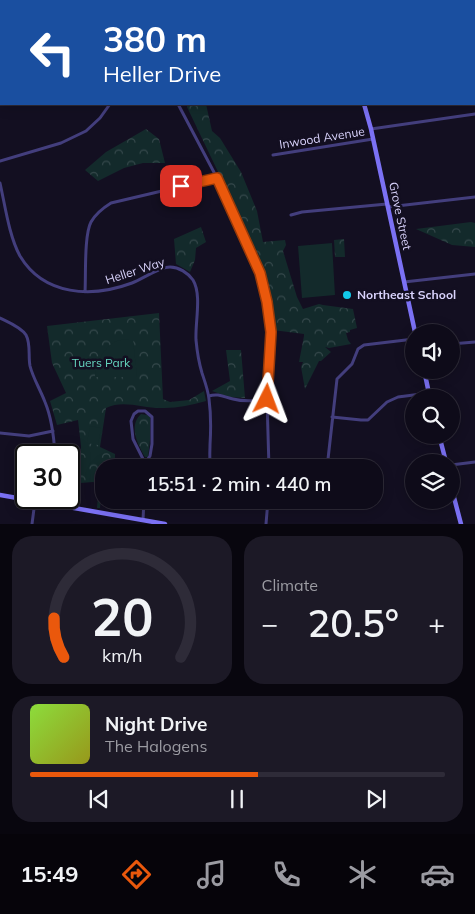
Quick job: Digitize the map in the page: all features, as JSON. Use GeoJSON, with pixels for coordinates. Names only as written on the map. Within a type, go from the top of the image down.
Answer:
{"type":"FeatureCollection","features":[{"type":"Feature","properties":{"kind":"main road","name":"Grove Street"},"geometry":{"type":"LineString","coordinates":[[364,105],[413,324]]}},
{"type":"Feature","properties":{"kind":"main road"},"geometry":{"type":"LineString","coordinates":[[0,495],[15,498]]}},
{"type":"Feature","properties":{"kind":"main road"},"geometry":{"type":"LineString","coordinates":[[80,509],[165,524]]}},
{"type":"Feature","properties":{"kind":"main road"},"geometry":{"type":"LineString","coordinates":[[457,509],[461,524]]}},
{"type":"Feature","properties":{"kind":"street"},"geometry":{"type":"LineString","coordinates":[[0,161],[61,143],[86,131],[100,118],[109,105]]}},
{"type":"Feature","properties":{"kind":"street"},"geometry":{"type":"LineString","coordinates":[[179,105],[217,178],[260,273],[267,302],[271,332],[267,399],[269,459]]}},
{"type":"Feature","properties":{"kind":"street","name":"Inwood Avenue"},"geometry":{"type":"LineString","coordinates":[[371,129],[475,114]]}},
{"type":"Feature","properties":{"kind":"street","name":"Inwood Avenue"},"geometry":{"type":"LineString","coordinates":[[273,154],[373,139]]}},
{"type":"Feature","properties":{"kind":"street"},"geometry":{"type":"LineString","coordinates":[[85,292],[87,239],[90,223],[98,212],[111,203],[217,178]]}},
{"type":"Feature","properties":{"kind":"street","name":"Heller Way"},"geometry":{"type":"LineString","coordinates":[[0,183],[14,241],[24,261],[39,277],[52,285],[66,290],[103,291],[133,283],[170,267],[178,268],[194,281],[197,291],[196,338],[198,359],[209,396],[211,415],[211,459]]}},
{"type":"Feature","properties":{"kind":"street"},"geometry":{"type":"LineString","coordinates":[[291,215],[302,212],[475,197]]}},
{"type":"Feature","properties":{"kind":"street"},"geometry":{"type":"LineString","coordinates":[[404,282],[475,274]]}},
{"type":"Feature","properties":{"kind":"street"},"geometry":{"type":"LineString","coordinates":[[0,318],[26,335],[29,362],[44,400],[53,431],[54,444]]}},
{"type":"Feature","properties":{"kind":"street"},"geometry":{"type":"LineString","coordinates":[[328,459],[337,379],[352,364],[358,349],[364,345],[405,341]]}},
{"type":"Feature","properties":{"kind":"street"},"geometry":{"type":"LineString","coordinates":[[460,343],[475,342]]}},
{"type":"Feature","properties":{"kind":"street"},"geometry":{"type":"LineString","coordinates":[[209,396],[215,394],[234,400],[245,401],[267,399]]}},
{"type":"Feature","properties":{"kind":"street"},"geometry":{"type":"LineString","coordinates":[[332,417],[368,420],[387,402],[398,397],[405,397]]}},
{"type":"Feature","properties":{"kind":"street"},"geometry":{"type":"LineString","coordinates":[[138,410],[152,417],[152,444],[150,456],[145,465],[133,439],[131,421],[138,410]]}},
{"type":"Feature","properties":{"kind":"street"},"geometry":{"type":"LineString","coordinates":[[0,433],[29,436],[53,431]]}},
{"type":"Feature","properties":{"kind":"street"},"geometry":{"type":"LineString","coordinates":[[460,464],[475,462]]}},
{"type":"Feature","properties":{"kind":"street"},"geometry":{"type":"LineString","coordinates":[[32,524],[34,509]]}},
{"type":"Feature","properties":{"kind":"street"},"geometry":{"type":"LineString","coordinates":[[143,520],[144,509]]}},
{"type":"Feature","properties":{"kind":"street"},"geometry":{"type":"LineString","coordinates":[[266,524],[267,509]]}},
{"type":"Feature","properties":{"kind":"green space"},"geometry":{"type":"Polygon","coordinates":[[[187,105],[206,105],[212,131],[220,138],[241,172],[257,211],[263,242],[285,240],[286,245],[283,251],[297,297],[303,309],[319,304],[353,309],[357,328],[346,333],[351,344],[325,347],[331,352],[319,361],[305,389],[301,367],[303,362],[299,362],[304,334],[273,330],[267,282],[261,265],[187,105]]]}},
{"type":"Feature","properties":{"kind":"green space"},"geometry":{"type":"Polygon","coordinates":[[[146,129],[159,139],[165,163],[143,163],[124,168],[98,181],[85,170],[106,152],[146,129]]]}},
{"type":"Feature","properties":{"kind":"green space"},"geometry":{"type":"Polygon","coordinates":[[[475,223],[475,247],[452,245],[416,229],[475,223]]]}},
{"type":"Feature","properties":{"kind":"green space"},"geometry":{"type":"Polygon","coordinates":[[[201,227],[206,242],[196,248],[195,260],[190,272],[176,264],[174,239],[201,227]]]}},
{"type":"Feature","properties":{"kind":"green space"},"geometry":{"type":"Polygon","coordinates":[[[344,239],[345,257],[335,257],[334,240],[344,239]]]}},
{"type":"Feature","properties":{"kind":"green space"},"geometry":{"type":"Polygon","coordinates":[[[332,243],[335,295],[302,298],[298,246],[332,243]]]}},
{"type":"Feature","properties":{"kind":"green space","name":"Tuers Park"},"geometry":{"type":"Polygon","coordinates":[[[159,313],[163,399],[170,402],[189,400],[204,391],[206,401],[169,408],[120,404],[106,408],[100,447],[115,454],[115,459],[95,459],[95,483],[80,483],[81,446],[78,420],[57,425],[50,401],[66,393],[52,363],[47,326],[159,313]]]}},
{"type":"Feature","properties":{"kind":"green space"},"geometry":{"type":"Polygon","coordinates":[[[119,340],[133,340],[137,377],[95,377],[99,361],[108,346],[119,340]]]}},
{"type":"Feature","properties":{"kind":"green space"},"geometry":{"type":"Polygon","coordinates":[[[226,350],[241,350],[245,398],[229,397],[212,391],[230,381],[226,350]]]}},
{"type":"Feature","properties":{"kind":"green space"},"geometry":{"type":"Polygon","coordinates":[[[141,414],[150,417],[148,457],[145,457],[140,447],[135,430],[135,424],[141,414]]]}},
{"type":"Feature","properties":{"kind":"green space"},"geometry":{"type":"Polygon","coordinates":[[[90,426],[101,428],[98,445],[87,443],[90,426]]]}},
{"type":"Feature","properties":{"kind":"place","name":"Northeast School"},"geometry":{"type":"Point","coordinates":[347,295]}},
{"type":"Feature","properties":{"kind":"route"},"geometry":{"type":"LineString","coordinates":[[181,186],[217,178],[260,273],[267,302],[271,332],[267,399]]}}]}
